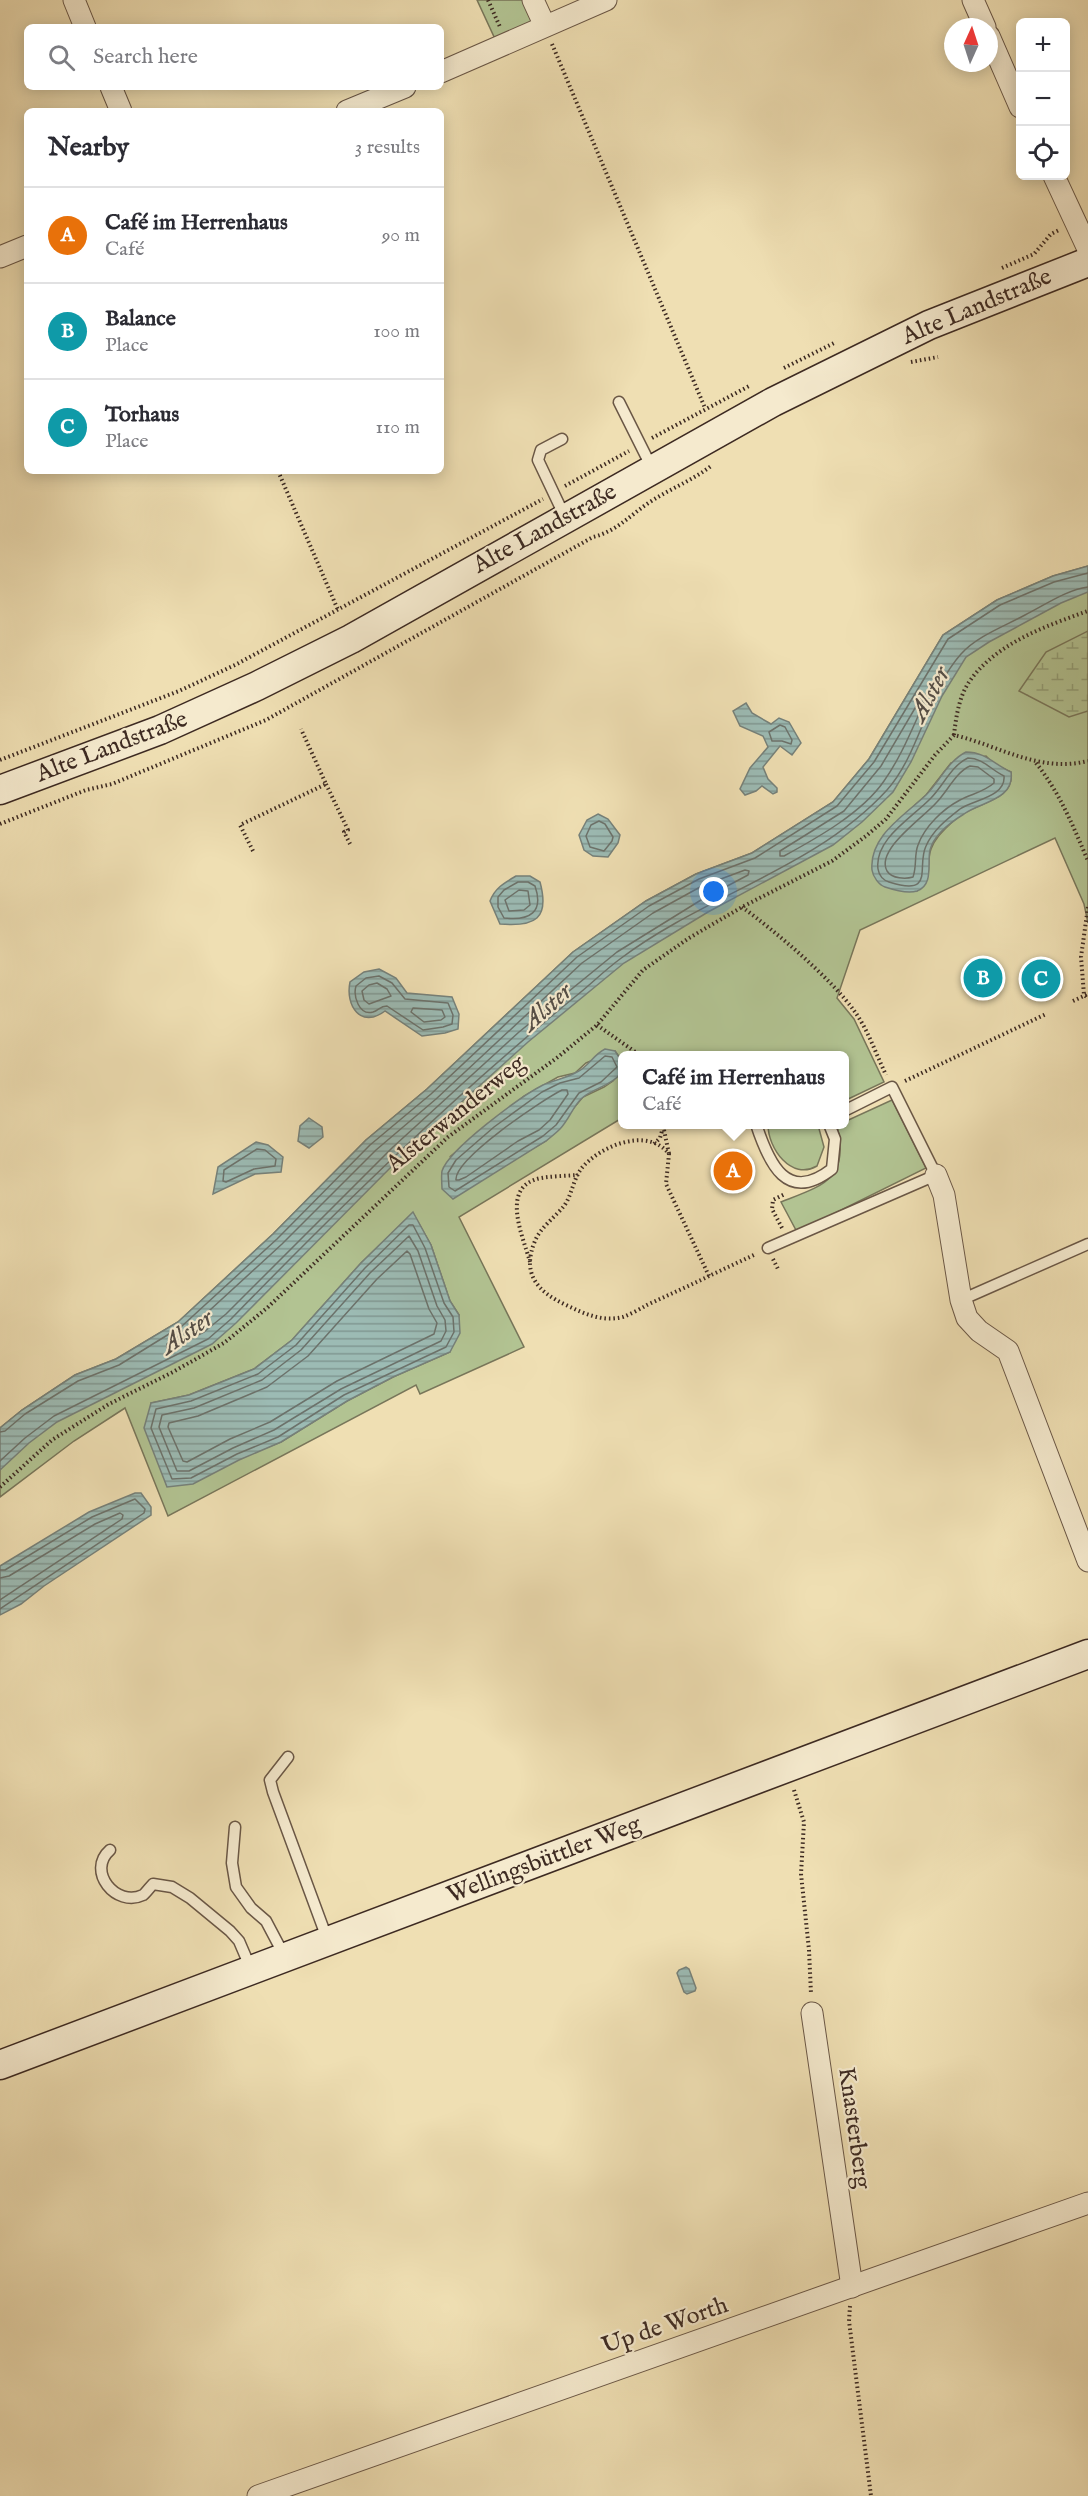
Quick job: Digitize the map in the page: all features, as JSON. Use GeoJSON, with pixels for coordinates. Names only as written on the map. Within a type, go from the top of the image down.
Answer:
{"type":"FeatureCollection","features":[{"type":"Feature","properties":{"kind":"main road","name":"Alte Landstraße"},"geometry":{"type":"LineString","coordinates":[[0,790],[160,730],[258,686],[351,639],[559,505],[647,457],[773,402],[929,325],[1088,262]]}},
{"type":"Feature","properties":{"kind":"main road","name":"Wellingsbüttler Weg"},"geometry":{"type":"LineString","coordinates":[[0,2066],[1088,1654]]}},
{"type":"Feature","properties":{"kind":"street"},"geometry":{"type":"LineString","coordinates":[[74,0],[84,24]]}},
{"type":"Feature","properties":{"kind":"street"},"geometry":{"type":"LineString","coordinates":[[533,0],[545,26]]}},
{"type":"Feature","properties":{"kind":"street"},"geometry":{"type":"LineString","coordinates":[[444,71],[606,0]]}},
{"type":"Feature","properties":{"kind":"street"},"geometry":{"type":"LineString","coordinates":[[973,0],[981,18]]}},
{"type":"Feature","properties":{"kind":"street"},"geometry":{"type":"LineString","coordinates":[[998,57],[1016,98]]}},
{"type":"Feature","properties":{"kind":"street"},"geometry":{"type":"LineString","coordinates":[[112,90],[120,108]]}},
{"type":"Feature","properties":{"kind":"street"},"geometry":{"type":"LineString","coordinates":[[354,108],[398,90]]}},
{"type":"Feature","properties":{"kind":"street"},"geometry":{"type":"LineString","coordinates":[[1056,180],[1088,249]]}},
{"type":"Feature","properties":{"kind":"street"},"geometry":{"type":"LineString","coordinates":[[0,258],[24,247]]}},
{"type":"Feature","properties":{"kind":"street"},"geometry":{"type":"LineString","coordinates":[[936,1175],[944,1195],[966,1318],[979,1331],[1008,1351],[1088,1561]]}},
{"type":"Feature","properties":{"kind":"street","name":"Knasterberg"},"geometry":{"type":"LineString","coordinates":[[812,2013],[852,2287]]}},
{"type":"Feature","properties":{"kind":"street","name":"Up de Worth"},"geometry":{"type":"LineString","coordinates":[[258,2496],[1088,2204]]}},
{"type":"Feature","properties":{"kind":"lane"},"geometry":{"type":"LineString","coordinates":[[620,402],[647,457]]}},
{"type":"Feature","properties":{"kind":"lane"},"geometry":{"type":"LineString","coordinates":[[559,505],[538,460],[538,455],[541,450],[562,439]]}},
{"type":"Feature","properties":{"kind":"lane"},"geometry":{"type":"LineString","coordinates":[[768,1248],[936,1175],[892,1087],[849,1108]]}},
{"type":"Feature","properties":{"kind":"lane"},"geometry":{"type":"LineString","coordinates":[[757,1129],[765,1152],[784,1178],[802,1184],[820,1178],[832,1169],[835,1139],[831,1129]]}},
{"type":"Feature","properties":{"kind":"lane"},"geometry":{"type":"LineString","coordinates":[[961,1300],[1088,1244]]}},
{"type":"Feature","properties":{"kind":"lane"},"geometry":{"type":"LineString","coordinates":[[288,1757],[270,1780],[328,1941]]}},
{"type":"Feature","properties":{"kind":"lane"},"geometry":{"type":"LineString","coordinates":[[235,1827],[232,1863],[236,1887],[251,1908],[266,1921],[286,1957]]}},
{"type":"Feature","properties":{"kind":"lane"},"geometry":{"type":"LineString","coordinates":[[110,1850],[101,1862],[100,1869],[101,1877],[113,1891],[132,1897],[144,1894],[153,1884],[163,1885],[190,1898],[235,1935],[251,1970]]}},
{"type":"Feature","properties":{"kind":"path"},"geometry":{"type":"LineString","coordinates":[[488,0],[508,44]]}},
{"type":"Feature","properties":{"kind":"path"},"geometry":{"type":"LineString","coordinates":[[545,26],[705,408]]}},
{"type":"Feature","properties":{"kind":"path"},"geometry":{"type":"LineString","coordinates":[[1001,268],[1034,254],[1051,234],[1058,230]]}},
{"type":"Feature","properties":{"kind":"path"},"geometry":{"type":"LineString","coordinates":[[776,372],[838,341]]}},
{"type":"Feature","properties":{"kind":"path"},"geometry":{"type":"LineString","coordinates":[[0,760],[179,691],[282,641],[338,610],[559,505],[647,457],[705,408],[756,382]]}},
{"type":"Feature","properties":{"kind":"path"},"geometry":{"type":"LineString","coordinates":[[279,474],[338,610]]}},
{"type":"Feature","properties":{"kind":"path"},"geometry":{"type":"LineString","coordinates":[[620,526],[634,512],[693,479]]}},
{"type":"Feature","properties":{"kind":"path"},"geometry":{"type":"LineString","coordinates":[[1088,611],[1040,628],[996,655],[969,682],[957,711],[954,735],[983,742],[1036,763],[1077,764],[1088,761]]}},
{"type":"Feature","properties":{"kind":"path"},"geometry":{"type":"LineString","coordinates":[[301,729],[348,830],[344,832],[350,843]]}},
{"type":"Feature","properties":{"kind":"path","name":"Alsterwanderweg"},"geometry":{"type":"LineString","coordinates":[[0,1486],[52,1440],[109,1404],[173,1372],[224,1342],[267,1308],[448,1137],[597,1025],[643,970],[689,938],[742,907],[832,861],[867,836],[886,819],[935,755],[954,735]]}},
{"type":"Feature","properties":{"kind":"path"},"geometry":{"type":"LineString","coordinates":[[1036,763],[1053,783],[1070,816],[1088,861]]}},
{"type":"Feature","properties":{"kind":"path"},"geometry":{"type":"LineString","coordinates":[[253,851],[240,825],[326,784]]}},
{"type":"Feature","properties":{"kind":"path"},"geometry":{"type":"LineString","coordinates":[[742,907],[827,981],[855,1012],[892,1087],[1046,1014]]}},
{"type":"Feature","properties":{"kind":"path"},"geometry":{"type":"LineString","coordinates":[[1073,1001],[1087,996],[1081,957],[1088,907]]}},
{"type":"Feature","properties":{"kind":"path"},"geometry":{"type":"LineString","coordinates":[[597,1025],[634,1051]]}},
{"type":"Feature","properties":{"kind":"path"},"geometry":{"type":"LineString","coordinates":[[654,1144],[663,1129]]}},
{"type":"Feature","properties":{"kind":"path"},"geometry":{"type":"LineString","coordinates":[[664,1129],[669,1154],[666,1184],[709,1276]]}},
{"type":"Feature","properties":{"kind":"path"},"geometry":{"type":"LineString","coordinates":[[530,1262],[535,1240],[566,1204],[581,1169],[596,1156],[621,1143],[638,1141],[654,1144],[669,1154]]}},
{"type":"Feature","properties":{"kind":"path"},"geometry":{"type":"LineString","coordinates":[[578,1175],[538,1178],[518,1193],[515,1206],[534,1281],[546,1296],[590,1316],[604,1318],[623,1316],[745,1259]]}},
{"type":"Feature","properties":{"kind":"path"},"geometry":{"type":"LineString","coordinates":[[788,1239],[772,1209],[773,1200],[790,1192],[794,1181]]}},
{"type":"Feature","properties":{"kind":"path"},"geometry":{"type":"LineString","coordinates":[[787,1768],[804,1822],[801,1874],[809,1950],[812,2013]]}},
{"type":"Feature","properties":{"kind":"path"},"geometry":{"type":"LineString","coordinates":[[852,2287],[849,2321],[871,2496]]}},
{"type":"Feature","properties":{"kind":"green space"},"geometry":{"type":"Polygon","coordinates":[[[477,0],[523,0],[535,26],[496,41],[477,0]]]}},
{"type":"Feature","properties":{"kind":"green space"},"geometry":{"type":"Polygon","coordinates":[[[1088,566],[1088,923],[1084,904],[1055,838],[860,930],[837,998],[854,1019],[884,1082],[849,1099],[849,1051],[618,1051],[618,1055],[615,1051],[586,1063],[575,1073],[558,1077],[524,1096],[451,1156],[525,1153],[546,1141],[583,1097],[604,1087],[618,1074],[618,1120],[459,1217],[524,1347],[420,1394],[416,1385],[168,1516],[125,1408],[74,1441],[0,1497],[0,1428],[22,1410],[75,1375],[116,1359],[178,1322],[273,1234],[366,1140],[427,1089],[573,952],[646,901],[696,874],[752,853],[833,802],[869,759],[943,635],[997,600],[1053,576],[1088,566]],[[986,756],[951,763],[926,795],[893,825],[917,891],[923,886],[928,876],[929,855],[940,834],[961,815],[996,798],[1008,788],[1011,772],[994,764],[986,756]],[[413,1213],[361,1263],[292,1340],[254,1369],[189,1395],[151,1403],[161,1467],[167,1486],[281,1442],[347,1401],[393,1377],[450,1352],[459,1315],[450,1301],[431,1245],[413,1213]]]}},
{"type":"Feature","properties":{"kind":"green space"},"geometry":{"type":"Polygon","coordinates":[[[1088,631],[1088,711],[1069,717],[1019,691],[1046,652],[1088,631]]]}},
{"type":"Feature","properties":{"kind":"green space"},"geometry":{"type":"Polygon","coordinates":[[[892,1100],[926,1168],[797,1232],[781,1202],[810,1190],[830,1178],[840,1158],[838,1129],[849,1129],[849,1120],[892,1100]]]}},
{"type":"Feature","properties":{"kind":"green space"},"geometry":{"type":"Polygon","coordinates":[[[768,1129],[819,1129],[824,1147],[817,1166],[798,1169],[790,1166],[777,1152],[768,1129]]]}},
{"type":"Feature","properties":{"kind":"water","name":"Alster"},"geometry":{"type":"Polygon","coordinates":[[[1088,566],[1088,592],[1061,603],[966,657],[942,696],[911,762],[893,792],[862,822],[833,845],[708,912],[624,963],[528,1042],[402,1156],[236,1323],[212,1344],[57,1422],[29,1443],[0,1470],[0,1428],[22,1410],[75,1375],[116,1359],[178,1322],[273,1234],[366,1140],[427,1089],[573,952],[646,901],[696,874],[752,853],[833,802],[869,759],[943,635],[997,600],[1053,576],[1088,566]]]}},
{"type":"Feature","properties":{"kind":"water"},"geometry":{"type":"Polygon","coordinates":[[[746,703],[752,713],[771,724],[779,718],[789,722],[801,743],[792,755],[780,746],[763,767],[768,779],[777,788],[777,792],[773,794],[762,786],[745,795],[740,789],[750,768],[768,747],[763,736],[740,726],[733,711],[746,703]]]}},
{"type":"Feature","properties":{"kind":"water"},"geometry":{"type":"Polygon","coordinates":[[[966,752],[984,756],[1011,772],[1008,789],[995,799],[959,817],[939,834],[930,850],[928,879],[922,888],[913,892],[905,892],[883,886],[875,878],[872,870],[876,847],[882,837],[898,819],[931,790],[949,766],[966,752]]]}},
{"type":"Feature","properties":{"kind":"water"},"geometry":{"type":"Polygon","coordinates":[[[598,814],[608,819],[620,835],[618,843],[608,857],[593,856],[584,850],[579,835],[587,820],[598,814]]]}},
{"type":"Feature","properties":{"kind":"water"},"geometry":{"type":"Polygon","coordinates":[[[516,876],[530,876],[540,882],[543,895],[541,912],[531,922],[500,924],[490,901],[497,889],[516,876]]]}},
{"type":"Feature","properties":{"kind":"water"},"geometry":{"type":"Polygon","coordinates":[[[379,969],[396,978],[407,993],[452,997],[459,1014],[458,1029],[422,1036],[385,1011],[376,1016],[362,1016],[350,999],[350,982],[364,972],[379,969]]]}},
{"type":"Feature","properties":{"kind":"water"},"geometry":{"type":"Polygon","coordinates":[[[605,1049],[615,1051],[618,1056],[618,1077],[582,1098],[555,1134],[453,1199],[442,1189],[442,1171],[447,1161],[471,1137],[503,1111],[533,1091],[581,1070],[605,1049]]]}},
{"type":"Feature","properties":{"kind":"water"},"geometry":{"type":"Polygon","coordinates":[[[309,1118],[322,1127],[323,1137],[309,1148],[298,1141],[300,1126],[309,1118]]]}},
{"type":"Feature","properties":{"kind":"water"},"geometry":{"type":"Polygon","coordinates":[[[256,1142],[268,1145],[283,1157],[281,1172],[255,1174],[213,1194],[218,1167],[256,1142]]]}},
{"type":"Feature","properties":{"kind":"water"},"geometry":{"type":"Polygon","coordinates":[[[413,1212],[431,1245],[450,1301],[459,1315],[460,1333],[450,1352],[393,1377],[347,1401],[281,1442],[239,1460],[193,1484],[167,1487],[144,1428],[151,1403],[189,1395],[254,1369],[292,1340],[361,1263],[413,1212]]]}},
{"type":"Feature","properties":{"kind":"water"},"geometry":{"type":"Polygon","coordinates":[[[135,1493],[141,1493],[151,1507],[151,1515],[44,1586],[21,1604],[0,1615],[0,1566],[89,1512],[135,1493]]]}},
{"type":"Feature","properties":{"kind":"water"},"geometry":{"type":"Polygon","coordinates":[[[686,1967],[689,1969],[696,1988],[695,1991],[687,1994],[684,1992],[677,1973],[686,1967]]]}},
{"type":"Feature","properties":{"kind":"place","name":"Balance"},"geometry":{"type":"Point","coordinates":[983,978]}},
{"type":"Feature","properties":{"kind":"place","name":"Torhaus"},"geometry":{"type":"Point","coordinates":[1041,979]}},
{"type":"Feature","properties":{"kind":"place","name":"Café im Herrenhaus"},"geometry":{"type":"Point","coordinates":[733,1171]}}]}
